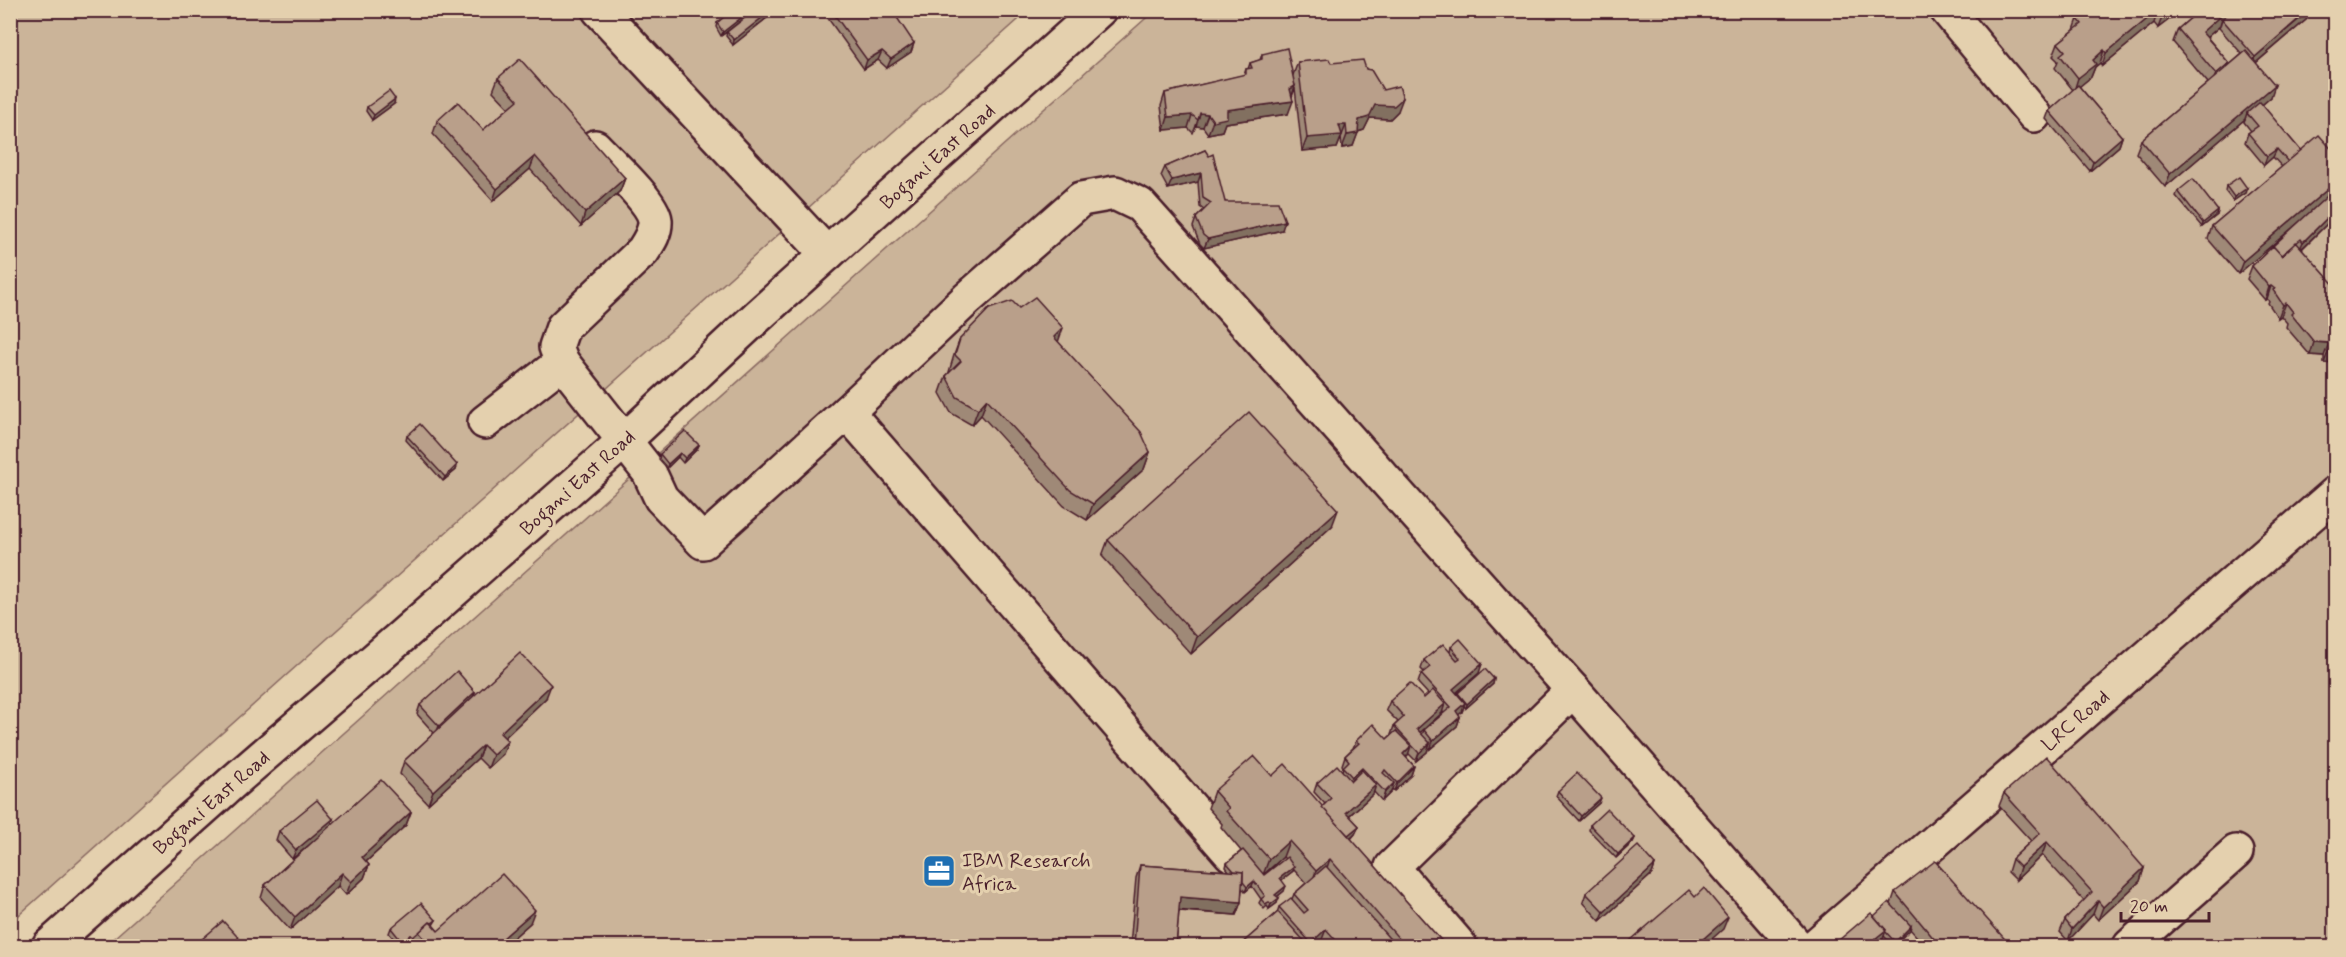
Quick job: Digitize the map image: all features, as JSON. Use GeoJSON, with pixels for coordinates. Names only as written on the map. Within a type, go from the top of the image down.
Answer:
{"type":"FeatureCollection","features":[{"type":"Feature","properties":{"kind":"street"},"geometry":{"type":"LineString","coordinates":[[599,10],[827,254]]}},
{"type":"Feature","properties":{"kind":"street","name":"Bogani East Road"},"geometry":{"type":"LineString","coordinates":[[49,946],[234,781],[623,442],[827,254],[1099,10]]}},
{"type":"Feature","properties":{"kind":"street"},"geometry":{"type":"LineString","coordinates":[[1947,10],[2034,115]]}},
{"type":"Feature","properties":{"kind":"street"},"geometry":{"type":"LineString","coordinates":[[572,121],[649,205],[655,220],[653,236],[643,251],[563,327],[556,347],[562,362],[649,472],[661,498],[703,542],[848,412],[967,299],[1081,199],[1114,193],[1140,205],[1573,690],[1797,946]]}},
{"type":"Feature","properties":{"kind":"street"},"geometry":{"type":"LineString","coordinates":[[485,422],[562,362]]}},
{"type":"Feature","properties":{"kind":"street"},"geometry":{"type":"LineString","coordinates":[[848,412],[1231,854]]}},
{"type":"Feature","properties":{"kind":"street","name":"LRC Road"},"geometry":{"type":"LineString","coordinates":[[1815,946],[2336,493]]}},
{"type":"Feature","properties":{"kind":"street"},"geometry":{"type":"LineString","coordinates":[[1460,946],[1392,867],[1573,690]]}},
{"type":"Feature","properties":{"kind":"street"},"geometry":{"type":"LineString","coordinates":[[2130,946],[2236,852]]}},
{"type":"Feature","properties":{"kind":"shaded area"},"geometry":{"type":"Polygon","coordinates":[[[11,11],[1028,11],[11,922],[11,11]]]}},
{"type":"Feature","properties":{"kind":"shaded area"},"geometry":{"type":"Polygon","coordinates":[[[1154,11],[2335,11],[2335,946],[105,946],[1154,11]]]}},
{"type":"Feature","properties":{"kind":"building"},"geometry":{"type":"Polygon","coordinates":[[[732,10],[751,10],[723,32],[717,23],[732,10]]]}},
{"type":"Feature","properties":{"kind":"building"},"geometry":{"type":"Polygon","coordinates":[[[755,10],[768,10],[769,12],[734,40],[727,32],[755,10]]]}},
{"type":"Feature","properties":{"kind":"building"},"geometry":{"type":"Polygon","coordinates":[[[831,10],[847,10],[848,12],[849,10],[892,10],[914,43],[891,59],[882,51],[867,60],[831,10]]]}},
{"type":"Feature","properties":{"kind":"building"},"geometry":{"type":"Polygon","coordinates":[[[2088,10],[2158,10],[2106,53],[2104,50],[2093,60],[2096,64],[2078,78],[2060,55],[2065,51],[2058,43],[2082,24],[2078,19],[2088,10]]]}},
{"type":"Feature","properties":{"kind":"building"},"geometry":{"type":"Polygon","coordinates":[[[2159,10],[2169,10],[2163,15],[2159,10]]]}},
{"type":"Feature","properties":{"kind":"building"},"geometry":{"type":"Polygon","coordinates":[[[2200,10],[2227,10],[2202,32],[2229,63],[2216,74],[2178,29],[2200,10]]]}},
{"type":"Feature","properties":{"kind":"building"},"geometry":{"type":"Polygon","coordinates":[[[2232,10],[2309,10],[2255,57],[2222,19],[2232,10]]]}},
{"type":"Feature","properties":{"kind":"building"},"geometry":{"type":"Polygon","coordinates":[[[1287,48],[1295,86],[1290,89],[1293,101],[1227,110],[1227,118],[1213,121],[1208,114],[1200,113],[1198,120],[1192,115],[1168,117],[1165,93],[1246,74],[1246,69],[1252,68],[1250,63],[1262,59],[1262,54],[1287,48]]]}},
{"type":"Feature","properties":{"kind":"building"},"geometry":{"type":"Polygon","coordinates":[[[2246,51],[2275,85],[2170,174],[2141,140],[2246,51]]]}},
{"type":"Feature","properties":{"kind":"building"},"geometry":{"type":"Polygon","coordinates":[[[520,59],[625,178],[585,213],[535,156],[497,189],[437,121],[458,102],[483,130],[518,100],[498,78],[520,59]]]}},
{"type":"Feature","properties":{"kind":"building"},"geometry":{"type":"Polygon","coordinates":[[[1329,59],[1331,63],[1363,60],[1366,69],[1371,70],[1383,90],[1399,86],[1403,98],[1394,106],[1375,105],[1369,117],[1359,120],[1358,133],[1347,135],[1346,125],[1339,125],[1342,135],[1307,138],[1298,62],[1329,59]]]}},
{"type":"Feature","properties":{"kind":"building"},"geometry":{"type":"Polygon","coordinates":[[[2078,85],[2122,137],[2093,162],[2049,111],[2078,85]]]}},
{"type":"Feature","properties":{"kind":"building"},"geometry":{"type":"Polygon","coordinates":[[[389,91],[395,99],[374,115],[367,107],[389,91]]]}},
{"type":"Feature","properties":{"kind":"building"},"geometry":{"type":"Polygon","coordinates":[[[2260,102],[2301,151],[2288,162],[2277,149],[2267,156],[2248,133],[2258,126],[2247,113],[2260,102]]]}},
{"type":"Feature","properties":{"kind":"building"},"geometry":{"type":"Polygon","coordinates":[[[2319,135],[2336,154],[2336,182],[2243,261],[2212,226],[2319,135]]]}},
{"type":"Feature","properties":{"kind":"building"},"geometry":{"type":"Polygon","coordinates":[[[1205,150],[1209,156],[1213,154],[1225,202],[1278,202],[1285,221],[1208,239],[1203,235],[1196,218],[1211,203],[1203,198],[1201,173],[1172,180],[1165,167],[1205,150]]]}},
{"type":"Feature","properties":{"kind":"building"},"geometry":{"type":"Polygon","coordinates":[[[2239,177],[2247,188],[2234,197],[2226,186],[2239,177]]]}},
{"type":"Feature","properties":{"kind":"building"},"geometry":{"type":"Polygon","coordinates":[[[2193,179],[2218,211],[2203,223],[2178,191],[2193,179]]]}},
{"type":"Feature","properties":{"kind":"building"},"geometry":{"type":"Polygon","coordinates":[[[2335,189],[2336,215],[2333,212],[2303,242],[2301,239],[2281,255],[2273,246],[2335,189]]]}},
{"type":"Feature","properties":{"kind":"building"},"geometry":{"type":"Polygon","coordinates":[[[2296,242],[2336,287],[2336,351],[2329,350],[2329,343],[2314,342],[2291,314],[2293,312],[2286,303],[2283,305],[2273,290],[2275,289],[2269,287],[2252,266],[2273,246],[2282,256],[2296,242]]]}},
{"type":"Feature","properties":{"kind":"building"},"geometry":{"type":"Polygon","coordinates":[[[1035,297],[1063,328],[1054,337],[1141,432],[1150,452],[1093,504],[1070,490],[987,399],[978,409],[957,397],[946,376],[961,361],[955,355],[960,339],[989,309],[1012,301],[1019,308],[1035,297]]]}},
{"type":"Feature","properties":{"kind":"building"},"geometry":{"type":"Polygon","coordinates":[[[1249,412],[1338,510],[1197,637],[1108,540],[1249,412]]]}},
{"type":"Feature","properties":{"kind":"building"},"geometry":{"type":"Polygon","coordinates":[[[420,424],[457,465],[445,477],[407,436],[420,424]]]}},
{"type":"Feature","properties":{"kind":"building"},"geometry":{"type":"Polygon","coordinates":[[[685,431],[699,445],[685,458],[680,453],[668,464],[660,454],[685,431]]]}},
{"type":"Feature","properties":{"kind":"building"},"geometry":{"type":"Polygon","coordinates":[[[1460,639],[1482,664],[1453,689],[1465,703],[1456,711],[1460,717],[1433,741],[1424,730],[1451,707],[1421,674],[1430,667],[1424,660],[1443,644],[1457,660],[1460,658],[1451,647],[1460,639]]]}},
{"type":"Feature","properties":{"kind":"building"},"geometry":{"type":"Polygon","coordinates":[[[520,653],[551,685],[500,733],[508,741],[493,755],[483,745],[433,791],[404,761],[520,653]]]}},
{"type":"Feature","properties":{"kind":"building"},"geometry":{"type":"Polygon","coordinates":[[[1485,669],[1494,679],[1467,704],[1458,693],[1485,669]]]}},
{"type":"Feature","properties":{"kind":"building"},"geometry":{"type":"Polygon","coordinates":[[[457,671],[475,692],[439,726],[420,705],[457,671]]]}},
{"type":"Feature","properties":{"kind":"building"},"geometry":{"type":"Polygon","coordinates":[[[1410,683],[1424,698],[1433,690],[1445,704],[1417,729],[1430,743],[1419,753],[1394,726],[1404,717],[1390,701],[1410,683]]]}},
{"type":"Feature","properties":{"kind":"building"},"geometry":{"type":"Polygon","coordinates":[[[1373,724],[1387,739],[1396,731],[1411,746],[1403,754],[1414,766],[1397,783],[1385,770],[1383,773],[1394,783],[1385,792],[1362,768],[1352,777],[1343,767],[1349,761],[1345,756],[1359,743],[1356,741],[1373,724]]]}},
{"type":"Feature","properties":{"kind":"building"},"geometry":{"type":"Polygon","coordinates":[[[1254,756],[1272,776],[1285,764],[1446,946],[1394,946],[1401,941],[1330,859],[1316,871],[1289,841],[1269,859],[1226,811],[1229,808],[1214,791],[1254,756]]]}},
{"type":"Feature","properties":{"kind":"building"},"geometry":{"type":"Polygon","coordinates":[[[2046,756],[2144,868],[2103,907],[2098,901],[2072,929],[2065,920],[2092,892],[2047,842],[2020,867],[2012,859],[2040,833],[2004,793],[2046,756]]]}},
{"type":"Feature","properties":{"kind":"building"},"geometry":{"type":"Polygon","coordinates":[[[1337,765],[1351,781],[1362,770],[1376,785],[1346,812],[1359,826],[1348,835],[1322,807],[1331,798],[1317,783],[1337,765]]]}},
{"type":"Feature","properties":{"kind":"building"},"geometry":{"type":"Polygon","coordinates":[[[1577,773],[1601,798],[1581,816],[1558,791],[1577,773]]]}},
{"type":"Feature","properties":{"kind":"building"},"geometry":{"type":"Polygon","coordinates":[[[381,780],[411,812],[362,857],[369,865],[351,882],[342,873],[295,917],[265,885],[381,780]]]}},
{"type":"Feature","properties":{"kind":"building"},"geometry":{"type":"Polygon","coordinates":[[[317,800],[333,819],[296,850],[279,831],[317,800]]]}},
{"type":"Feature","properties":{"kind":"building"},"geometry":{"type":"Polygon","coordinates":[[[1607,809],[1635,838],[1618,854],[1590,825],[1607,809]]]}},
{"type":"Feature","properties":{"kind":"building"},"geometry":{"type":"Polygon","coordinates":[[[1638,846],[1655,865],[1604,912],[1586,893],[1638,846]]]}},
{"type":"Feature","properties":{"kind":"building"},"geometry":{"type":"Polygon","coordinates":[[[1243,850],[1264,875],[1287,857],[1294,867],[1280,878],[1286,886],[1275,895],[1279,898],[1271,904],[1269,902],[1265,904],[1261,899],[1265,896],[1254,881],[1247,887],[1243,882],[1243,872],[1234,871],[1227,863],[1243,850]]]}},
{"type":"Feature","properties":{"kind":"building"},"geometry":{"type":"Polygon","coordinates":[[[1935,861],[2011,946],[1940,946],[1895,892],[1935,861]]]}},
{"type":"Feature","properties":{"kind":"building"},"geometry":{"type":"Polygon","coordinates":[[[1140,865],[1243,872],[1241,902],[1180,897],[1176,946],[1134,946],[1140,865]]]}},
{"type":"Feature","properties":{"kind":"building"},"geometry":{"type":"Polygon","coordinates":[[[1326,866],[1394,946],[1341,946],[1326,929],[1311,943],[1279,907],[1291,898],[1304,913],[1308,910],[1294,894],[1326,866]]]}},
{"type":"Feature","properties":{"kind":"building"},"geometry":{"type":"Polygon","coordinates":[[[502,874],[535,910],[494,946],[428,946],[430,945],[419,932],[430,922],[438,931],[502,874]]]}},
{"type":"Feature","properties":{"kind":"building"},"geometry":{"type":"Polygon","coordinates":[[[1704,888],[1728,917],[1695,946],[1624,946],[1689,890],[1695,897],[1704,888]]]}},
{"type":"Feature","properties":{"kind":"building"},"geometry":{"type":"Polygon","coordinates":[[[1889,902],[1911,926],[1895,942],[1874,916],[1889,902]]]}},
{"type":"Feature","properties":{"kind":"building"},"geometry":{"type":"Polygon","coordinates":[[[421,903],[436,920],[430,922],[413,937],[411,935],[403,943],[391,928],[421,903]]]}},
{"type":"Feature","properties":{"kind":"building"},"geometry":{"type":"Polygon","coordinates":[[[1278,912],[1306,943],[1303,946],[1239,946],[1278,912]]]}},
{"type":"Feature","properties":{"kind":"building"},"geometry":{"type":"Polygon","coordinates":[[[1871,913],[1886,930],[1866,946],[1832,946],[1871,913]]]}},
{"type":"Feature","properties":{"kind":"building"},"geometry":{"type":"Polygon","coordinates":[[[223,921],[246,946],[194,946],[223,921]]]}},
{"type":"Feature","properties":{"kind":"building"},"geometry":{"type":"Polygon","coordinates":[[[411,935],[422,946],[399,946],[411,935]]]}},
{"type":"Feature","properties":{"kind":"place","name":"IBM Research Africa"},"geometry":{"type":"Point","coordinates":[939,871]}}]}
